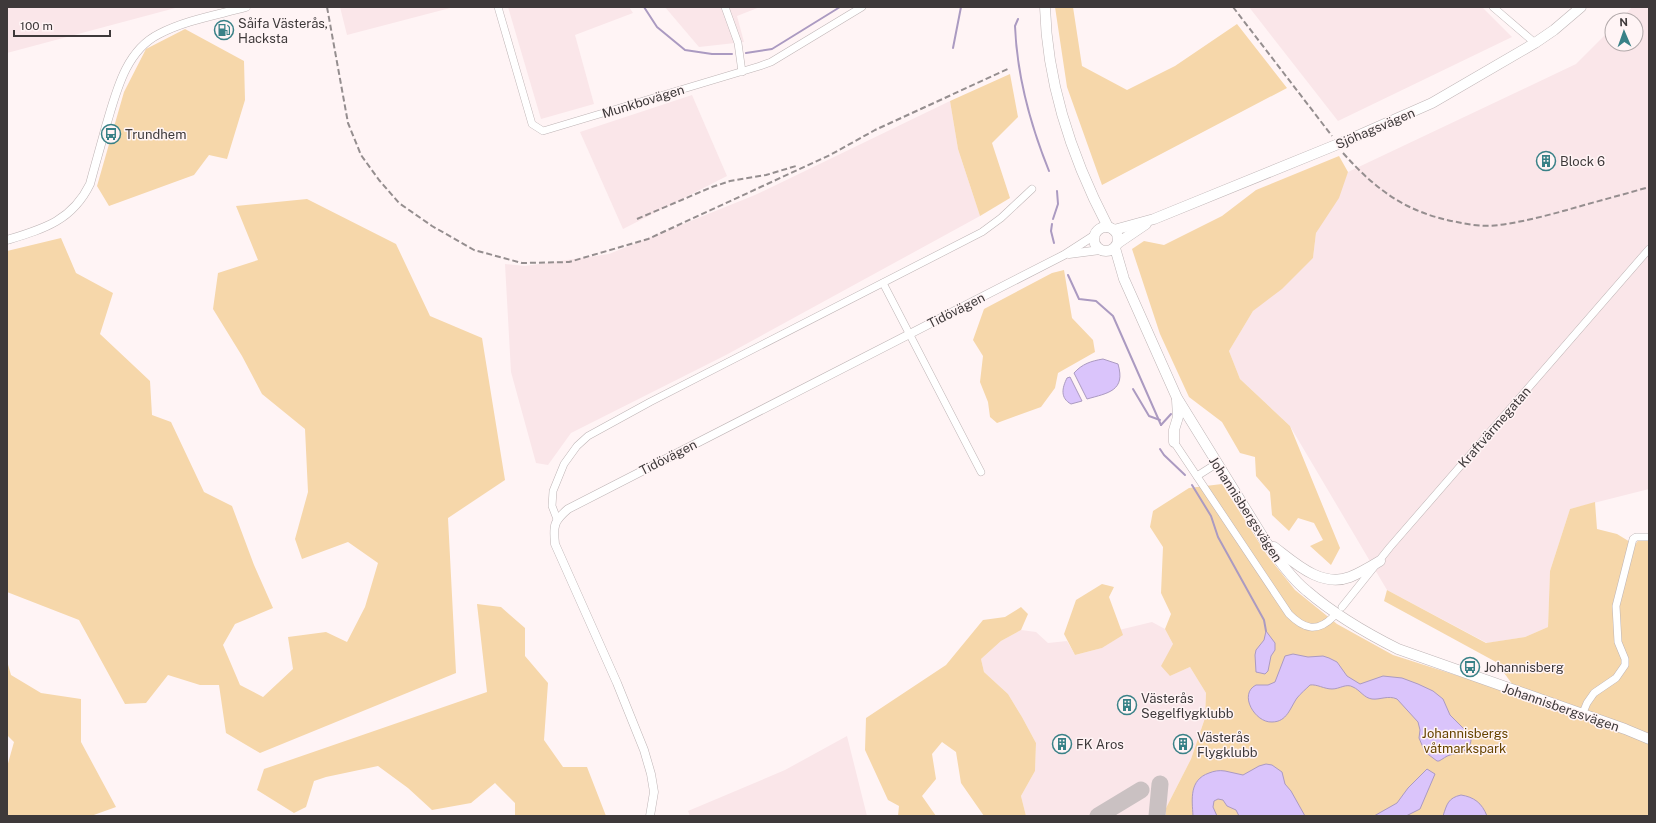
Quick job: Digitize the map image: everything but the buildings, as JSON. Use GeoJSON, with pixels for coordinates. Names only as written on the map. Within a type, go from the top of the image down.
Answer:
{"type":"FeatureCollection","features":[{"type":"Feature","properties":{"kind":"main road"},"geometry":{"type":"LineString","coordinates":[[1045,7],[1047,37],[1059,96],[1073,146],[1092,197],[1118,238],[1116,246],[1110,251],[1102,250],[1096,246],[1094,241],[1096,233],[1092,197]]}},
{"type":"Feature","properties":{"kind":"main road","name":"Sjöhagsvägen"},"geometry":{"type":"LineString","coordinates":[[1111,229],[1154,219],[1348,140],[1432,103],[1535,43],[1554,30],[1581,7]]}},
{"type":"Feature","properties":{"kind":"main road","name":"Sjöhagsvägen"},"geometry":{"type":"LineString","coordinates":[[1116,246],[1154,219]]}},
{"type":"Feature","properties":{"kind":"main road"},"geometry":{"type":"LineString","coordinates":[[1096,233],[1102,228],[1111,229]]}},
{"type":"Feature","properties":{"kind":"main road","name":"Johannisbergsvägen"},"geometry":{"type":"LineString","coordinates":[[1116,246],[1124,278],[1177,398],[1216,464],[1266,542],[1306,591],[1343,619],[1398,649],[1649,739]]}},
{"type":"Feature","properties":{"kind":"main road","name":"Johannisbergsvägen"},"geometry":{"type":"LineString","coordinates":[[1102,250],[1124,278]]}},
{"type":"Feature","properties":{"kind":"main road"},"geometry":{"type":"LineString","coordinates":[[1174,442],[1174,430],[1178,417],[1177,398]]}},
{"type":"Feature","properties":{"kind":"main road"},"geometry":{"type":"LineString","coordinates":[[1266,542],[1302,568],[1321,578],[1337,580],[1348,578],[1380,561]]}},
{"type":"Feature","properties":{"kind":"street"},"geometry":{"type":"LineString","coordinates":[[7,240],[44,229],[71,210],[84,197],[90,184],[118,87],[127,67],[140,48],[159,34],[177,26],[246,7]]}},
{"type":"Feature","properties":{"kind":"street","name":"Munkbovägen"},"geometry":{"type":"LineString","coordinates":[[498,7],[532,124],[543,131],[771,62],[862,7]]}},
{"type":"Feature","properties":{"kind":"street"},"geometry":{"type":"LineString","coordinates":[[725,7],[738,43],[742,72]]}},
{"type":"Feature","properties":{"kind":"street"},"geometry":{"type":"LineString","coordinates":[[1493,7],[1535,43]]}},
{"type":"Feature","properties":{"kind":"street"},"geometry":{"type":"LineString","coordinates":[[650,816],[654,792],[648,762],[619,689],[557,549],[554,530],[557,518],[551,500],[562,468],[578,446],[588,436],[650,402],[989,227],[1032,189]]}},
{"type":"Feature","properties":{"kind":"street","name":"Tidövägen"},"geometry":{"type":"LineString","coordinates":[[557,518],[574,505],[1064,255],[1096,233]]}},
{"type":"Feature","properties":{"kind":"street","name":"Kraftvärmegatan"},"geometry":{"type":"LineString","coordinates":[[1342,607],[1649,249]]}},
{"type":"Feature","properties":{"kind":"street","name":"Tidövägen"},"geometry":{"type":"LineString","coordinates":[[1064,255],[1102,250]]}},
{"type":"Feature","properties":{"kind":"street"},"geometry":{"type":"LineString","coordinates":[[883,283],[981,472]]}},
{"type":"Feature","properties":{"kind":"street"},"geometry":{"type":"LineString","coordinates":[[1174,442],[1290,614],[1299,624],[1310,628],[1326,624],[1333,617]]}},
{"type":"Feature","properties":{"kind":"street"},"geometry":{"type":"LineString","coordinates":[[1197,476],[1216,464]]}},
{"type":"Feature","properties":{"kind":"street"},"geometry":{"type":"LineString","coordinates":[[1582,715],[1590,697],[1602,686],[1616,678],[1625,665],[1625,659],[1620,649],[1617,635],[1616,606],[1632,539],[1636,537],[1649,537]]}},
{"type":"Feature","properties":{"kind":"shaded area"},"geometry":{"type":"Polygon","coordinates":[[[7,7],[179,7],[7,53],[7,7]]]}},
{"type":"Feature","properties":{"kind":"shaded area"},"geometry":{"type":"Polygon","coordinates":[[[340,7],[454,7],[347,35],[340,7]]]}},
{"type":"Feature","properties":{"kind":"shaded area"},"geometry":{"type":"Polygon","coordinates":[[[508,7],[629,7],[633,13],[575,35],[594,104],[541,119],[508,7]]]}},
{"type":"Feature","properties":{"kind":"shaded area"},"geometry":{"type":"Polygon","coordinates":[[[665,7],[760,7],[737,16],[744,42],[699,47],[665,7]]]}},
{"type":"Feature","properties":{"kind":"shaded area"},"geometry":{"type":"Polygon","coordinates":[[[1249,7],[1482,7],[1512,37],[1338,121],[1249,7]]]}},
{"type":"Feature","properties":{"kind":"shaded area"},"geometry":{"type":"Polygon","coordinates":[[[1632,7],[1649,7],[1649,489],[1570,509],[1550,571],[1548,627],[1525,637],[1487,643],[1387,590],[1290,426],[1240,379],[1229,351],[1253,311],[1313,258],[1316,233],[1348,172],[1576,64],[1604,36],[1604,52],[1644,52],[1644,12],[1627,12],[1632,7]]]}},
{"type":"Feature","properties":{"kind":"shaded area"},"geometry":{"type":"Polygon","coordinates":[[[692,95],[727,176],[623,229],[580,132],[692,95]]]}},
{"type":"Feature","properties":{"kind":"shaded area"},"geometry":{"type":"Polygon","coordinates":[[[950,101],[958,149],[980,216],[726,355],[571,433],[548,465],[536,463],[511,372],[505,264],[525,266],[609,254],[755,195],[950,101]]]}},
{"type":"Feature","properties":{"kind":"shaded area"},"geometry":{"type":"Polygon","coordinates":[[[1103,359],[1118,364],[1120,373],[1117,385],[1102,395],[1087,399],[1074,373],[1087,363],[1103,359]]]}},
{"type":"Feature","properties":{"kind":"shaded area"},"geometry":{"type":"Polygon","coordinates":[[[1070,377],[1082,401],[1071,404],[1065,399],[1063,392],[1065,382],[1067,378],[1070,377]]]}},
{"type":"Feature","properties":{"kind":"shaded area"},"geometry":{"type":"Polygon","coordinates":[[[1152,622],[1165,629],[1173,644],[1170,676],[1190,667],[1206,693],[1205,718],[1191,759],[1166,808],[1166,816],[1026,816],[1021,796],[1035,771],[1036,743],[1008,694],[984,672],[981,659],[1001,641],[1021,630],[1036,632],[1048,643],[1067,641],[1075,655],[1102,648],[1122,635],[1119,630],[1152,622]]]}},
{"type":"Feature","properties":{"kind":"shaded area"},"geometry":{"type":"Polygon","coordinates":[[[1266,631],[1275,643],[1275,650],[1271,656],[1268,671],[1265,674],[1256,672],[1255,655],[1256,650],[1264,640],[1266,631]]]}},
{"type":"Feature","properties":{"kind":"shaded area"},"geometry":{"type":"Polygon","coordinates":[[[1293,654],[1308,657],[1323,656],[1329,658],[1337,662],[1347,676],[1360,684],[1383,676],[1402,678],[1433,691],[1443,699],[1450,715],[1471,736],[1470,745],[1465,750],[1437,761],[1425,752],[1419,738],[1420,730],[1418,722],[1397,699],[1390,697],[1375,699],[1369,698],[1350,686],[1332,689],[1310,685],[1297,698],[1285,717],[1281,720],[1272,722],[1260,718],[1251,707],[1249,701],[1251,689],[1256,685],[1268,685],[1275,682],[1285,656],[1293,654]]]}},
{"type":"Feature","properties":{"kind":"shaded area"},"geometry":{"type":"Polygon","coordinates":[[[847,736],[867,816],[690,816],[688,811],[785,770],[847,736]]]}},
{"type":"Feature","properties":{"kind":"shaded area"},"geometry":{"type":"Polygon","coordinates":[[[1266,764],[1272,765],[1282,772],[1285,784],[1291,791],[1305,816],[1239,816],[1236,810],[1227,806],[1223,800],[1218,799],[1214,801],[1213,807],[1217,816],[1193,816],[1193,791],[1198,780],[1203,776],[1211,772],[1219,771],[1243,775],[1259,766],[1266,764]]]}},
{"type":"Feature","properties":{"kind":"shaded area"},"geometry":{"type":"Polygon","coordinates":[[[1427,769],[1435,774],[1420,809],[1406,816],[1374,816],[1397,803],[1408,788],[1427,769]]]}},
{"type":"Feature","properties":{"kind":"shaded area"},"geometry":{"type":"Polygon","coordinates":[[[1461,795],[1470,797],[1477,801],[1487,816],[1443,816],[1449,802],[1453,798],[1461,795]]]}},
{"type":"Feature","properties":{"kind":"green space"},"geometry":{"type":"Polygon","coordinates":[[[1055,7],[1073,7],[1082,66],[1127,90],[1175,66],[1237,24],[1287,88],[1102,185],[1067,87],[1055,7]]]}},
{"type":"Feature","properties":{"kind":"green space"},"geometry":{"type":"Polygon","coordinates":[[[185,29],[244,61],[245,100],[227,159],[209,155],[194,175],[109,206],[97,186],[124,92],[146,49],[185,29]]]}},
{"type":"Feature","properties":{"kind":"green space"},"geometry":{"type":"Polygon","coordinates":[[[1010,74],[1018,117],[992,143],[1010,198],[980,216],[958,149],[950,101],[1010,74]]]}},
{"type":"Feature","properties":{"kind":"green space"},"geometry":{"type":"Polygon","coordinates":[[[1339,156],[1348,172],[1339,198],[1316,233],[1313,258],[1282,289],[1253,311],[1229,351],[1240,379],[1290,426],[1340,548],[1331,565],[1310,546],[1323,540],[1314,523],[1298,518],[1289,531],[1272,515],[1270,492],[1256,476],[1255,457],[1240,453],[1222,422],[1189,397],[1160,334],[1132,249],[1144,241],[1164,245],[1222,216],[1256,190],[1339,156]]]}},
{"type":"Feature","properties":{"kind":"green space"},"geometry":{"type":"Polygon","coordinates":[[[307,199],[396,244],[430,316],[482,338],[505,480],[448,518],[456,673],[260,753],[226,733],[219,685],[200,685],[168,675],[146,703],[125,704],[79,620],[7,592],[7,251],[61,238],[76,273],[113,293],[100,334],[150,381],[152,415],[171,422],[204,492],[232,506],[254,565],[273,608],[235,624],[223,645],[240,685],[263,697],[293,669],[288,637],[326,632],[347,642],[365,607],[378,563],[348,542],[302,559],[295,539],[308,492],[305,429],[262,394],[242,356],[213,309],[218,273],[258,260],[236,206],[307,199]]]}},
{"type":"Feature","properties":{"kind":"green space"},"geometry":{"type":"Polygon","coordinates":[[[1064,270],[1072,318],[1093,340],[1095,352],[1058,373],[1055,388],[1041,407],[997,423],[990,417],[988,402],[980,382],[983,356],[973,340],[984,309],[1052,273],[1064,270]]]}},
{"type":"Feature","properties":{"kind":"green space","name":"Johannisbergs våtmarkspark"},"geometry":{"type":"Polygon","coordinates":[[[1222,484],[1267,555],[1295,590],[1337,624],[1393,655],[1521,696],[1496,662],[1384,601],[1387,590],[1486,643],[1525,637],[1548,627],[1550,571],[1570,509],[1595,502],[1597,529],[1617,534],[1635,545],[1639,539],[1649,540],[1649,816],[1166,816],[1166,808],[1191,759],[1205,718],[1206,693],[1190,667],[1170,676],[1161,666],[1173,644],[1165,629],[1171,614],[1161,593],[1163,547],[1150,527],[1153,511],[1189,488],[1222,484]]]}},
{"type":"Feature","properties":{"kind":"green space"},"geometry":{"type":"Polygon","coordinates":[[[1102,584],[1114,587],[1109,597],[1123,635],[1102,648],[1075,655],[1064,634],[1076,600],[1102,584]]]}},
{"type":"Feature","properties":{"kind":"green space"},"geometry":{"type":"Polygon","coordinates":[[[477,604],[501,607],[525,628],[525,656],[548,683],[544,740],[563,767],[587,767],[606,816],[515,816],[515,803],[495,783],[471,803],[432,810],[408,788],[378,766],[314,781],[306,807],[294,813],[257,790],[264,769],[487,692],[477,604]]]}},
{"type":"Feature","properties":{"kind":"green space"},"geometry":{"type":"Polygon","coordinates":[[[1021,607],[1028,614],[1021,630],[1001,641],[981,659],[984,672],[1008,694],[1036,743],[1035,771],[1021,796],[1026,816],[984,816],[961,783],[956,752],[942,742],[932,754],[936,779],[922,796],[936,816],[898,816],[899,806],[888,800],[865,750],[866,718],[946,665],[983,620],[1005,617],[1021,607]]]}},
{"type":"Feature","properties":{"kind":"green space"},"geometry":{"type":"Polygon","coordinates":[[[7,661],[11,675],[41,693],[81,699],[81,742],[116,807],[91,816],[7,816],[7,767],[14,742],[7,735],[7,661]]]}},
{"type":"Feature","properties":{"kind":"waterway"},"geometry":{"type":"LineString","coordinates":[[644,7],[657,27],[685,50],[712,54],[732,54]]}},
{"type":"Feature","properties":{"kind":"waterway"},"geometry":{"type":"LineString","coordinates":[[746,53],[772,49],[840,7]]}},
{"type":"Feature","properties":{"kind":"waterway"},"geometry":{"type":"LineString","coordinates":[[953,48],[961,7]]}},
{"type":"Feature","properties":{"kind":"waterway"},"geometry":{"type":"LineString","coordinates":[[1018,19],[1015,26],[1018,63],[1030,118],[1049,171]]}},
{"type":"Feature","properties":{"kind":"waterway"},"geometry":{"type":"LineString","coordinates":[[1053,219],[1058,204],[1057,191]]}},
{"type":"Feature","properties":{"kind":"waterway"},"geometry":{"type":"LineString","coordinates":[[1052,224],[1051,231],[1054,243]]}},
{"type":"Feature","properties":{"kind":"waterway"},"geometry":{"type":"LineString","coordinates":[[1068,275],[1079,299],[1096,301],[1113,316],[1161,425]]}},
{"type":"Feature","properties":{"kind":"waterway"},"geometry":{"type":"LineString","coordinates":[[1133,389],[1149,416],[1160,420]]}},
{"type":"Feature","properties":{"kind":"waterway"},"geometry":{"type":"LineString","coordinates":[[1161,425],[1171,414]]}},
{"type":"Feature","properties":{"kind":"waterway"},"geometry":{"type":"LineString","coordinates":[[1160,449],[1164,455],[1185,475]]}},
{"type":"Feature","properties":{"kind":"waterway"},"geometry":{"type":"LineString","coordinates":[[1192,485],[1211,516],[1218,537],[1264,620],[1266,631]]}},
{"type":"Feature","properties":{"kind":"taxiway"},"geometry":{"type":"LineString","coordinates":[[1157,816],[1160,784]]}},
{"type":"Feature","properties":{"kind":"taxiway"},"geometry":{"type":"LineString","coordinates":[[1098,816],[1141,790]]}},
{"type":"Feature","properties":{"kind":"railway"},"geometry":{"type":"LineString","coordinates":[[327,7],[348,123],[361,155],[379,180],[399,203],[432,226],[474,250],[522,263],[569,262],[648,239],[830,155],[875,130],[1010,68]]}},
{"type":"Feature","properties":{"kind":"railway"},"geometry":{"type":"LineString","coordinates":[[1233,7],[1332,136]]}},
{"type":"Feature","properties":{"kind":"railway"},"geometry":{"type":"LineString","coordinates":[[1343,153],[1380,189],[1408,206],[1439,218],[1472,225],[1494,226],[1525,221],[1649,187]]}},
{"type":"Feature","properties":{"kind":"railway"},"geometry":{"type":"LineString","coordinates":[[637,219],[712,187],[730,181],[766,175],[796,166]]}},
{"type":"Feature","properties":{"kind":"place","name":"Såifa Västerås, Hacksta"},"geometry":{"type":"Point","coordinates":[224,30]}},
{"type":"Feature","properties":{"kind":"place","name":"Trundhem"},"geometry":{"type":"Point","coordinates":[111,134]}},
{"type":"Feature","properties":{"kind":"place","name":"Block 6"},"geometry":{"type":"Point","coordinates":[1546,161]}},
{"type":"Feature","properties":{"kind":"place","name":"Johannisberg"},"geometry":{"type":"Point","coordinates":[1470,667]}},
{"type":"Feature","properties":{"kind":"place","name":"Västerås Segelflygklubb"},"geometry":{"type":"Point","coordinates":[1127,705]}},
{"type":"Feature","properties":{"kind":"place","name":"FK Aros"},"geometry":{"type":"Point","coordinates":[1062,744]}},
{"type":"Feature","properties":{"kind":"place","name":"Västerås Flygklubb"},"geometry":{"type":"Point","coordinates":[1183,744]}}]}
